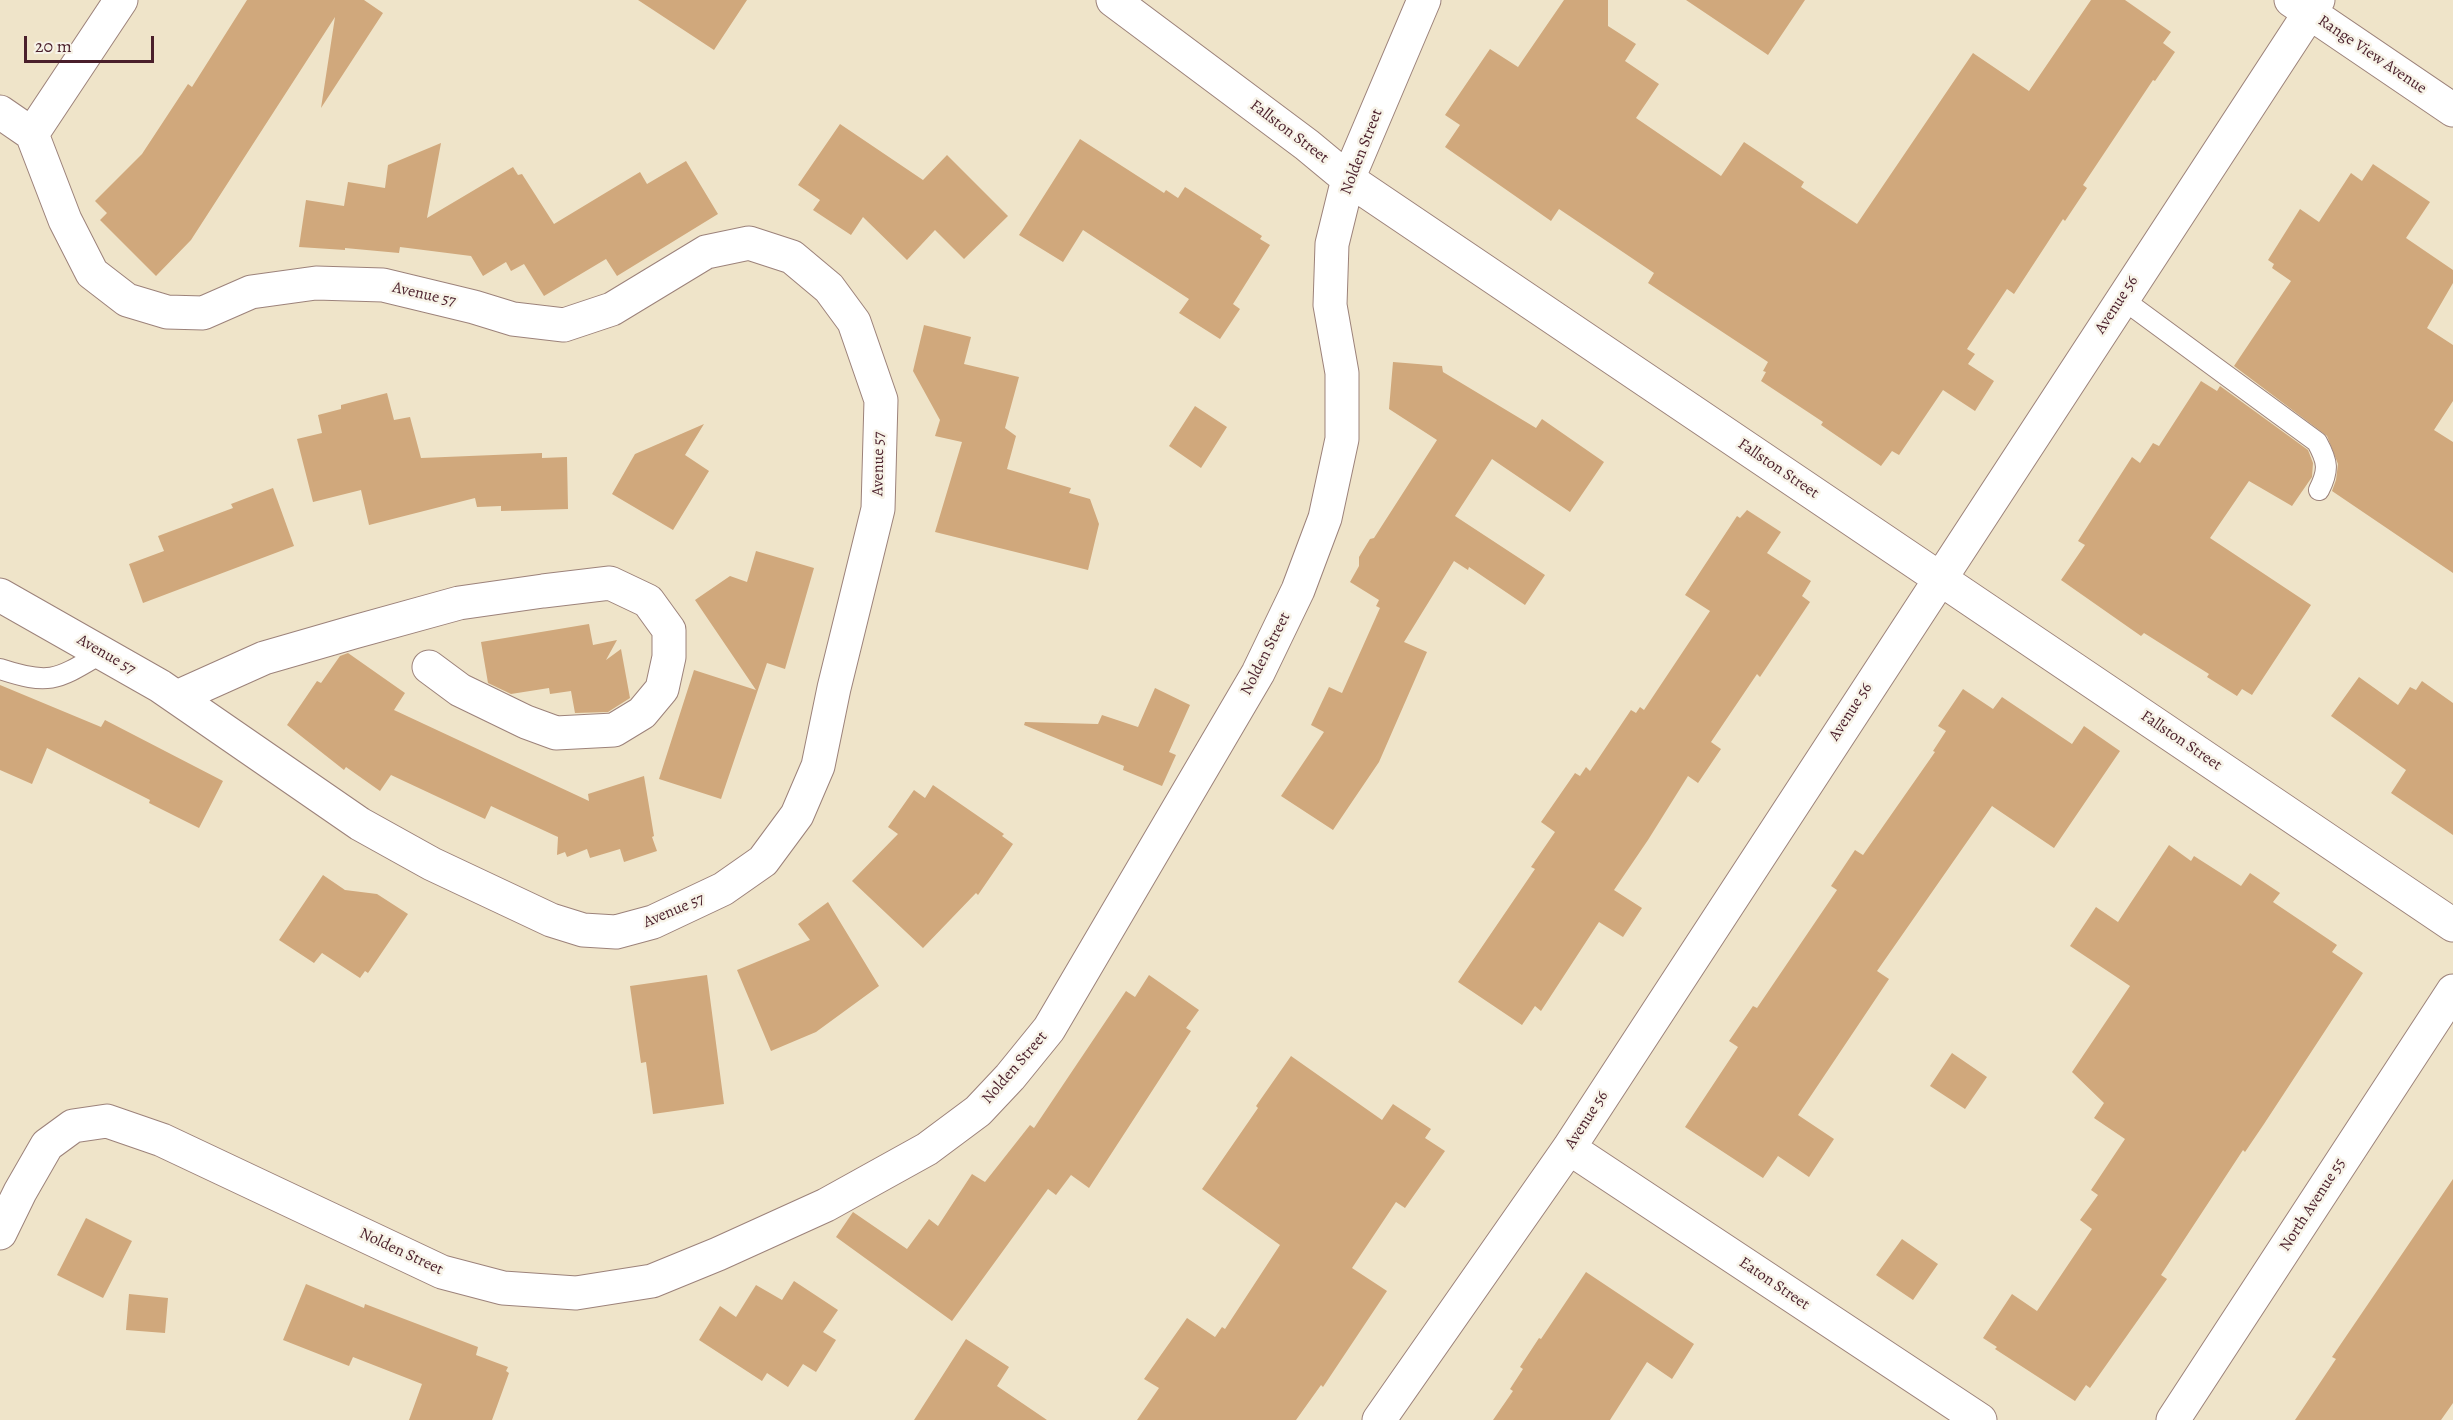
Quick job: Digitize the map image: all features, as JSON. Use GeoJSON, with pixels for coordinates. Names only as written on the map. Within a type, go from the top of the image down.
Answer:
{"type":"FeatureCollection","features":[{"type":"Feature","properties":{"kind":"street"},"geometry":{"type":"LineString","coordinates":[[0,112],[32,134],[121,0]]}},
{"type":"Feature","properties":{"kind":"street","name":"Fallston Street"},"geometry":{"type":"LineString","coordinates":[[1113,0],[1308,145],[1348,179],[2453,925]]}},
{"type":"Feature","properties":{"kind":"street","name":"Nolden Street"},"geometry":{"type":"LineString","coordinates":[[0,1233],[47,1145],[74,1126],[107,1121],[162,1140],[442,1272],[503,1288],[576,1293],[652,1281],[718,1254],[826,1205],[927,1149],[978,1111],[1010,1077],[1049,1029],[1258,673],[1298,590],[1325,518],[1342,439],[1342,373],[1330,295],[1332,244],[1348,179],[1424,0]]}},
{"type":"Feature","properties":{"kind":"street","name":"Range View Avenue"},"geometry":{"type":"LineString","coordinates":[[2306,4],[2453,110]]}},
{"type":"Feature","properties":{"kind":"street","name":"Avenue 56"},"geometry":{"type":"LineString","coordinates":[[1379,1420],[1569,1148],[2121,298],[2306,4]]}},
{"type":"Feature","properties":{"kind":"street","name":"Avenue 57"},"geometry":{"type":"LineString","coordinates":[[0,595],[177,697],[360,824],[432,864],[541,916],[583,930],[616,932],[653,922],[723,889],[763,861],[797,815],[818,766],[834,688],[878,509],[881,400],[854,322],[829,288],[792,257],[749,243],[706,252],[612,309],[564,325],[513,320],[474,307],[382,285],[316,283],[251,292],[203,313],[167,312],[127,300],[92,273],[65,220],[32,134]]}},
{"type":"Feature","properties":{"kind":"street"},"geometry":{"type":"LineString","coordinates":[[177,697],[264,658],[295,649],[459,603],[543,591],[610,583],[648,601],[669,630],[669,657],[662,688],[642,713],[614,730],[556,733],[526,722],[460,690],[429,667]]}},
{"type":"Feature","properties":{"kind":"street","name":"North Avenue 55"},"geometry":{"type":"LineString","coordinates":[[2174,1420],[2453,991]]}},
{"type":"Feature","properties":{"kind":"street","name":"Eaton Street"},"geometry":{"type":"LineString","coordinates":[[1569,1148],[1980,1420]]}},
{"type":"Feature","properties":{"kind":"lane"},"geometry":{"type":"LineString","coordinates":[[2121,298],[2317,442],[2325,457],[2327,474],[2319,490]]}},
{"type":"Feature","properties":{"kind":"lane"},"geometry":{"type":"LineString","coordinates":[[0,669],[21,676],[47,679],[64,675],[102,652]]}},
{"type":"Feature","properties":{"kind":"building"},"geometry":{"type":"Polygon","coordinates":[[[247,0],[364,0],[383,13],[321,108],[335,17],[191,240],[156,276],[100,220],[107,213],[95,201],[142,154],[188,84],[192,87],[247,0]]]}},
{"type":"Feature","properties":{"kind":"building"},"geometry":{"type":"Polygon","coordinates":[[[638,0],[747,0],[714,50],[638,0]]]}},
{"type":"Feature","properties":{"kind":"building"},"geometry":{"type":"Polygon","coordinates":[[[1564,0],[1608,0],[1608,26],[1636,44],[1625,61],[1659,84],[1636,118],[1721,176],[1744,142],[1804,182],[1801,187],[1857,224],[1973,53],[2029,91],[2091,0],[2125,0],[2171,32],[2163,43],[2175,52],[2155,81],[2153,80],[2083,185],[2087,188],[2065,221],[2063,219],[2014,294],[2007,289],[1967,349],[1975,354],[1968,364],[1994,381],[1975,411],[1943,390],[1899,455],[1892,451],[1881,466],[1821,425],[1823,422],[1761,381],[1768,362],[1648,283],[1654,273],[1559,209],[1551,221],[1445,147],[1460,125],[1445,115],[1490,49],[1518,67],[1564,0]]]}},
{"type":"Feature","properties":{"kind":"building"},"geometry":{"type":"Polygon","coordinates":[[[1686,0],[1805,0],[1768,55],[1686,0]]]}},
{"type":"Feature","properties":{"kind":"building"},"geometry":{"type":"Polygon","coordinates":[[[840,124],[923,180],[947,155],[1008,216],[964,259],[935,230],[907,260],[863,217],[851,235],[813,210],[820,200],[798,185],[840,124]]]}},
{"type":"Feature","properties":{"kind":"building"},"geometry":{"type":"Polygon","coordinates":[[[1080,139],[1164,193],[1166,190],[1178,198],[1185,187],[1262,236],[1260,239],[1270,245],[1233,304],[1240,309],[1220,339],[1179,313],[1189,299],[1083,230],[1063,262],[1019,235],[1080,139]]]}},
{"type":"Feature","properties":{"kind":"building"},"geometry":{"type":"Polygon","coordinates":[[[441,143],[427,218],[513,167],[518,175],[522,174],[554,224],[640,172],[647,184],[686,161],[718,214],[617,276],[606,259],[544,296],[524,264],[511,271],[506,262],[483,276],[471,256],[400,247],[399,253],[299,247],[306,200],[344,206],[348,182],[385,188],[388,165],[441,143]]]}},
{"type":"Feature","properties":{"kind":"building"},"geometry":{"type":"Polygon","coordinates":[[[2373,164],[2430,202],[2406,238],[2453,270],[2453,283],[2427,328],[2453,345],[2453,401],[2434,430],[2453,442],[2453,573],[2332,491],[2338,464],[2327,436],[2234,366],[2291,281],[2272,268],[2274,264],[2268,260],[2300,209],[2319,222],[2351,173],[2362,181],[2373,164]]]}},
{"type":"Feature","properties":{"kind":"building"},"geometry":{"type":"Polygon","coordinates":[[[924,325],[971,337],[964,364],[1019,377],[1005,428],[1016,436],[1007,469],[1071,488],[1069,493],[1090,499],[1099,524],[1088,570],[935,532],[962,442],[935,436],[940,420],[913,371],[924,325]]]}},
{"type":"Feature","properties":{"kind":"building"},"geometry":{"type":"Polygon","coordinates":[[[1393,362],[1442,366],[1443,372],[1536,428],[1542,419],[1604,462],[1570,512],[1492,459],[1455,516],[1545,575],[1525,605],[1469,567],[1468,570],[1454,561],[1404,642],[1427,652],[1379,762],[1333,830],[1281,796],[1324,732],[1311,725],[1329,687],[1342,693],[1380,608],[1376,606],[1379,600],[1350,582],[1359,566],[1359,557],[1370,539],[1374,538],[1437,440],[1389,409],[1393,362]]]}},
{"type":"Feature","properties":{"kind":"building"},"geometry":{"type":"Polygon","coordinates":[[[2201,381],[2217,391],[2220,386],[2308,450],[2313,463],[2312,477],[2292,506],[2249,481],[2210,538],[2311,605],[2252,695],[2242,689],[2237,696],[2207,677],[2209,674],[2144,633],[2141,636],[2061,580],[2085,545],[2078,541],[2132,457],[2140,463],[2153,443],[2159,446],[2201,381]]]}},
{"type":"Feature","properties":{"kind":"building"},"geometry":{"type":"Polygon","coordinates":[[[387,393],[394,420],[410,417],[421,458],[542,453],[542,458],[567,457],[568,509],[501,511],[501,506],[477,507],[475,498],[369,525],[361,490],[313,502],[297,439],[322,433],[318,415],[341,409],[341,405],[387,393]]]}},
{"type":"Feature","properties":{"kind":"building"},"geometry":{"type":"Polygon","coordinates":[[[1195,406],[1227,427],[1201,468],[1169,446],[1195,406]]]}},
{"type":"Feature","properties":{"kind":"building"},"geometry":{"type":"Polygon","coordinates":[[[704,424],[685,455],[709,471],[673,530],[612,494],[635,454],[704,424]]]}},
{"type":"Feature","properties":{"kind":"building"},"geometry":{"type":"Polygon","coordinates":[[[273,488],[294,546],[143,603],[129,564],[164,551],[158,536],[233,508],[231,504],[273,488]]]}},
{"type":"Feature","properties":{"kind":"building"},"geometry":{"type":"Polygon","coordinates":[[[1747,510],[1781,532],[1767,553],[1811,581],[1802,596],[1810,602],[1760,677],[1757,674],[1711,742],[1721,749],[1698,783],[1688,776],[1614,890],[1642,908],[1623,937],[1599,922],[1541,1011],[1535,1006],[1522,1025],[1458,982],[1535,869],[1531,867],[1555,832],[1541,822],[1575,773],[1580,776],[1586,767],[1590,771],[1631,710],[1636,713],[1640,707],[1644,710],[1710,611],[1685,595],[1737,516],[1740,518],[1747,510]]]}},
{"type":"Feature","properties":{"kind":"building"},"geometry":{"type":"Polygon","coordinates":[[[756,551],[814,568],[785,669],[767,663],[721,799],[659,779],[694,670],[756,690],[695,600],[730,576],[747,582],[756,551]]]}},
{"type":"Feature","properties":{"kind":"building"},"geometry":{"type":"Polygon","coordinates":[[[589,624],[593,645],[617,640],[606,660],[621,649],[630,698],[608,712],[575,713],[571,691],[550,694],[549,688],[511,694],[488,683],[481,642],[589,624]]]}},
{"type":"Feature","properties":{"kind":"building"},"geometry":{"type":"Polygon","coordinates":[[[348,653],[405,693],[394,710],[589,801],[588,794],[644,776],[654,836],[652,837],[657,851],[624,862],[620,849],[590,858],[587,849],[567,857],[565,852],[557,855],[558,837],[491,806],[485,819],[391,775],[380,791],[346,767],[344,770],[287,725],[317,681],[321,683],[340,656],[348,653]]]}},
{"type":"Feature","properties":{"kind":"building"},"geometry":{"type":"Polygon","coordinates":[[[2359,677],[2398,705],[2410,687],[2416,690],[2422,681],[2453,703],[2453,835],[2391,793],[2406,770],[2331,716],[2359,677]]]}},
{"type":"Feature","properties":{"kind":"building"},"geometry":{"type":"Polygon","coordinates":[[[0,685],[101,727],[105,720],[223,781],[199,828],[149,803],[150,800],[47,748],[32,784],[0,770],[0,685]]]}},
{"type":"Feature","properties":{"kind":"building"},"geometry":{"type":"Polygon","coordinates":[[[1155,688],[1190,705],[1169,752],[1176,755],[1162,786],[1123,770],[1124,766],[1024,725],[1025,722],[1098,724],[1102,715],[1138,727],[1155,688]]]}},
{"type":"Feature","properties":{"kind":"building"},"geometry":{"type":"Polygon","coordinates":[[[1963,689],[1993,709],[2002,697],[2072,744],[2084,726],[2120,751],[2054,848],[1992,806],[1877,971],[1889,979],[1798,1115],[1834,1139],[1809,1177],[1778,1156],[1763,1178],[1685,1127],[1738,1047],[1729,1041],[1753,1006],[1757,1008],[1837,890],[1831,886],[1855,850],[1863,855],[1935,752],[1933,751],[1946,731],[1938,726],[1963,689]]]}},
{"type":"Feature","properties":{"kind":"building"},"geometry":{"type":"Polygon","coordinates":[[[933,785],[1004,834],[1002,836],[1013,844],[978,895],[976,893],[923,948],[852,881],[898,834],[888,827],[914,790],[925,798],[933,785]]]}},
{"type":"Feature","properties":{"kind":"building"},"geometry":{"type":"Polygon","coordinates":[[[2169,845],[2191,861],[2194,856],[2241,886],[2250,873],[2280,893],[2273,902],[2337,945],[2332,952],[2363,973],[2161,1275],[2167,1279],[2090,1388],[2086,1385],[2075,1401],[1995,1349],[1997,1347],[1983,1338],[2012,1294],[2037,1311],[2092,1229],[2080,1220],[2098,1195],[2091,1190],[2125,1139],[2094,1118],[2104,1103],[2072,1072],[2130,986],[2070,946],[2096,907],[2118,922],[2169,845]]]}},
{"type":"Feature","properties":{"kind":"building"},"geometry":{"type":"Polygon","coordinates":[[[323,875],[345,890],[377,894],[408,914],[368,973],[365,971],[360,978],[322,953],[314,963],[279,940],[323,875]]]}},
{"type":"Feature","properties":{"kind":"building"},"geometry":{"type":"Polygon","coordinates":[[[828,902],[879,986],[816,1032],[771,1051],[737,970],[810,940],[798,924],[828,902]]]}},
{"type":"Feature","properties":{"kind":"building"},"geometry":{"type":"Polygon","coordinates":[[[707,975],[724,1104],[653,1114],[646,1062],[641,1063],[630,986],[707,975]]]}},
{"type":"Feature","properties":{"kind":"building"},"geometry":{"type":"Polygon","coordinates":[[[1149,975],[1199,1010],[1186,1028],[1191,1031],[1089,1188],[1071,1175],[1056,1195],[1048,1189],[952,1321],[836,1237],[853,1212],[907,1249],[929,1219],[938,1226],[972,1174],[985,1182],[1030,1125],[1034,1128],[1126,991],[1135,997],[1149,975]]]}},
{"type":"Feature","properties":{"kind":"building"},"geometry":{"type":"Polygon","coordinates":[[[1952,1053],[1987,1077],[1965,1109],[1930,1086],[1952,1053]]]}},
{"type":"Feature","properties":{"kind":"building"},"geometry":{"type":"Polygon","coordinates":[[[1291,1056],[1382,1120],[1393,1104],[1431,1129],[1425,1138],[1445,1151],[1405,1208],[1396,1202],[1352,1268],[1387,1291],[1323,1387],[1321,1385],[1296,1420],[1137,1420],[1159,1388],[1144,1379],[1187,1318],[1215,1337],[1222,1327],[1225,1329],[1280,1245],[1202,1189],[1291,1056]]]}},
{"type":"Feature","properties":{"kind":"building"},"geometry":{"type":"Polygon","coordinates":[[[2453,1179],[2453,1403],[2441,1420],[2295,1420],[2336,1359],[2332,1357],[2453,1179]]]}},
{"type":"Feature","properties":{"kind":"building"},"geometry":{"type":"Polygon","coordinates":[[[86,1218],[132,1241],[103,1298],[57,1275],[86,1218]]]}},
{"type":"Feature","properties":{"kind":"building"},"geometry":{"type":"Polygon","coordinates":[[[1902,1239],[1938,1264],[1913,1300],[1876,1275],[1902,1239]]]}},
{"type":"Feature","properties":{"kind":"building"},"geometry":{"type":"Polygon","coordinates":[[[1586,1272],[1694,1344],[1672,1379],[1647,1362],[1610,1420],[1493,1420],[1513,1391],[1510,1389],[1523,1369],[1520,1367],[1586,1272]]]}},
{"type":"Feature","properties":{"kind":"building"},"geometry":{"type":"Polygon","coordinates":[[[794,1281],[838,1310],[823,1332],[836,1340],[816,1372],[803,1364],[788,1387],[767,1373],[762,1381],[699,1340],[720,1306],[736,1317],[756,1285],[782,1300],[794,1281]]]}},
{"type":"Feature","properties":{"kind":"building"},"geometry":{"type":"Polygon","coordinates":[[[306,1284],[364,1308],[365,1304],[478,1347],[476,1355],[508,1367],[506,1371],[509,1373],[492,1420],[409,1420],[422,1384],[353,1357],[349,1366],[283,1340],[306,1284]]]}},
{"type":"Feature","properties":{"kind":"building"},"geometry":{"type":"Polygon","coordinates":[[[129,1294],[168,1298],[165,1333],[126,1330],[129,1294]]]}},
{"type":"Feature","properties":{"kind":"building"},"geometry":{"type":"Polygon","coordinates":[[[966,1339],[1009,1367],[997,1386],[1047,1420],[914,1420],[966,1339]]]}}]}
